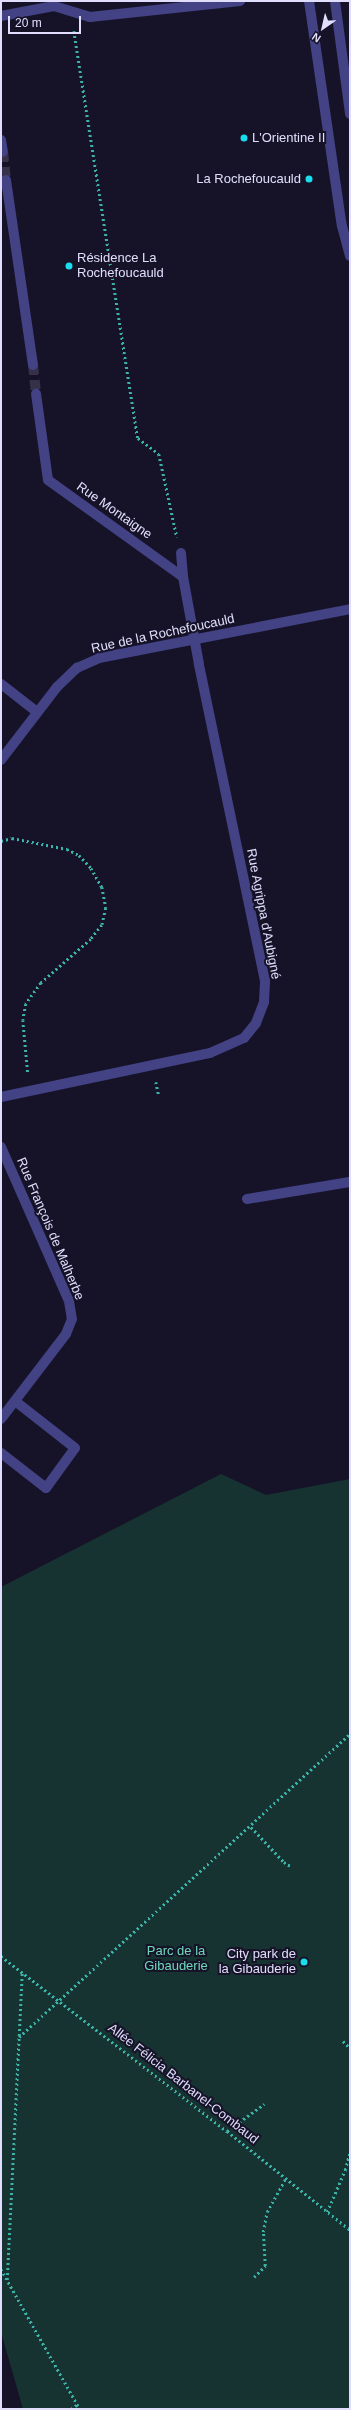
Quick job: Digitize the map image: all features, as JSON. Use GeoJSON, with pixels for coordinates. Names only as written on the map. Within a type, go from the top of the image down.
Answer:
{"type":"FeatureCollection","features":[{"type":"Feature","properties":{"kind":"street"},"geometry":{"type":"LineString","coordinates":[[1,16],[54,6],[90,17],[240,1]]}},
{"type":"Feature","properties":{"kind":"street"},"geometry":{"type":"LineString","coordinates":[[309,1],[339,205],[350,256]]}},
{"type":"Feature","properties":{"kind":"street"},"geometry":{"type":"LineString","coordinates":[[335,1],[350,114]]}},
{"type":"Feature","properties":{"kind":"street"},"geometry":{"type":"LineString","coordinates":[[1,140],[3,152]]}},
{"type":"Feature","properties":{"kind":"street"},"geometry":{"type":"LineString","coordinates":[[6,180],[33,365]]}},
{"type":"Feature","properties":{"kind":"street","name":"Rue Montaigne"},"geometry":{"type":"LineString","coordinates":[[36,394],[48,480],[183,578]]}},
{"type":"Feature","properties":{"kind":"street"},"geometry":{"type":"LineString","coordinates":[[181,553],[183,578],[194,639]]}},
{"type":"Feature","properties":{"kind":"street","name":"Rue de la Rochefoucauld"},"geometry":{"type":"LineString","coordinates":[[1,760],[57,687],[77,668],[93,660],[350,609]]}},
{"type":"Feature","properties":{"kind":"street","name":"Rue Agrippa d'Aubigné"},"geometry":{"type":"LineString","coordinates":[[1,1096],[221,1049],[244,1038],[256,1023],[264,1002],[265,981],[194,639]]}},
{"type":"Feature","properties":{"kind":"street"},"geometry":{"type":"LineString","coordinates":[[1,684],[37,712]]}},
{"type":"Feature","properties":{"kind":"street","name":"Rue François de Malherbe"},"geometry":{"type":"LineString","coordinates":[[1,1147],[69,1300],[72,1319],[66,1334],[1,1419]]}},
{"type":"Feature","properties":{"kind":"street"},"geometry":{"type":"LineString","coordinates":[[247,1199],[350,1182]]}},
{"type":"Feature","properties":{"kind":"street"},"geometry":{"type":"LineString","coordinates":[[1,1453],[46,1488],[75,1448],[15,1401]]}},
{"type":"Feature","properties":{"kind":"path"},"geometry":{"type":"LineString","coordinates":[[70,12],[138,438],[159,454],[181,553]]}},
{"type":"Feature","properties":{"kind":"path"},"geometry":{"type":"LineString","coordinates":[[1,841],[12,838],[67,849],[79,855],[91,868],[102,887],[106,908],[102,925],[91,939],[41,983],[26,1004],[23,1020],[29,1091]]}},
{"type":"Feature","properties":{"kind":"path"},"geometry":{"type":"LineString","coordinates":[[19,2036],[251,1827],[350,1734]]}},
{"type":"Feature","properties":{"kind":"path"},"geometry":{"type":"LineString","coordinates":[[251,1827],[284,1862],[292,1867]]}},
{"type":"Feature","properties":{"kind":"path","name":"Allée Félicia Barbanel-Combaud"},"geometry":{"type":"LineString","coordinates":[[1,1956],[59,1999],[350,2230]]}},
{"type":"Feature","properties":{"kind":"path"},"geometry":{"type":"LineString","coordinates":[[7,2280],[22,1972]]}},
{"type":"Feature","properties":{"kind":"path"},"geometry":{"type":"LineString","coordinates":[[343,2041],[350,2048]]}},
{"type":"Feature","properties":{"kind":"path"},"geometry":{"type":"LineString","coordinates":[[227,2131],[264,2104]]}},
{"type":"Feature","properties":{"kind":"path"},"geometry":{"type":"LineString","coordinates":[[327,2212],[345,2170],[350,2151]]}},
{"type":"Feature","properties":{"kind":"path"},"geometry":{"type":"LineString","coordinates":[[254,2277],[265,2266],[263,2232],[267,2212],[285,2179]]}},
{"type":"Feature","properties":{"kind":"path"},"geometry":{"type":"LineString","coordinates":[[1,2269],[80,2409]]}},
{"type":"Feature","properties":{"kind":"path"},"geometry":{"type":"LineString","coordinates":[[71,2409],[78,2404]]}},
{"type":"Feature","properties":{"kind":"green space","name":"Parc de la Gibauderie"},"geometry":{"type":"Polygon","coordinates":[[[221,1474],[266,1495],[350,1479],[350,2409],[23,2409],[1,2332],[1,1587],[221,1474]]]}},
{"type":"Feature","properties":{"kind":"tunnel"},"geometry":{"type":"LineString","coordinates":[[3,152],[6,180]]}},
{"type":"Feature","properties":{"kind":"tunnel"},"geometry":{"type":"LineString","coordinates":[[33,365],[36,394]]}},
{"type":"Feature","properties":{"kind":"place","name":"L'Orientine II"},"geometry":{"type":"Point","coordinates":[244,138]}},
{"type":"Feature","properties":{"kind":"place","name":"La Rochefoucauld"},"geometry":{"type":"Point","coordinates":[309,179]}},
{"type":"Feature","properties":{"kind":"place","name":"Résidence La Rochefoucauld"},"geometry":{"type":"Point","coordinates":[69,266]}},
{"type":"Feature","properties":{"kind":"place","name":"City park de la Gibauderie"},"geometry":{"type":"Point","coordinates":[304,1962]}}]}
